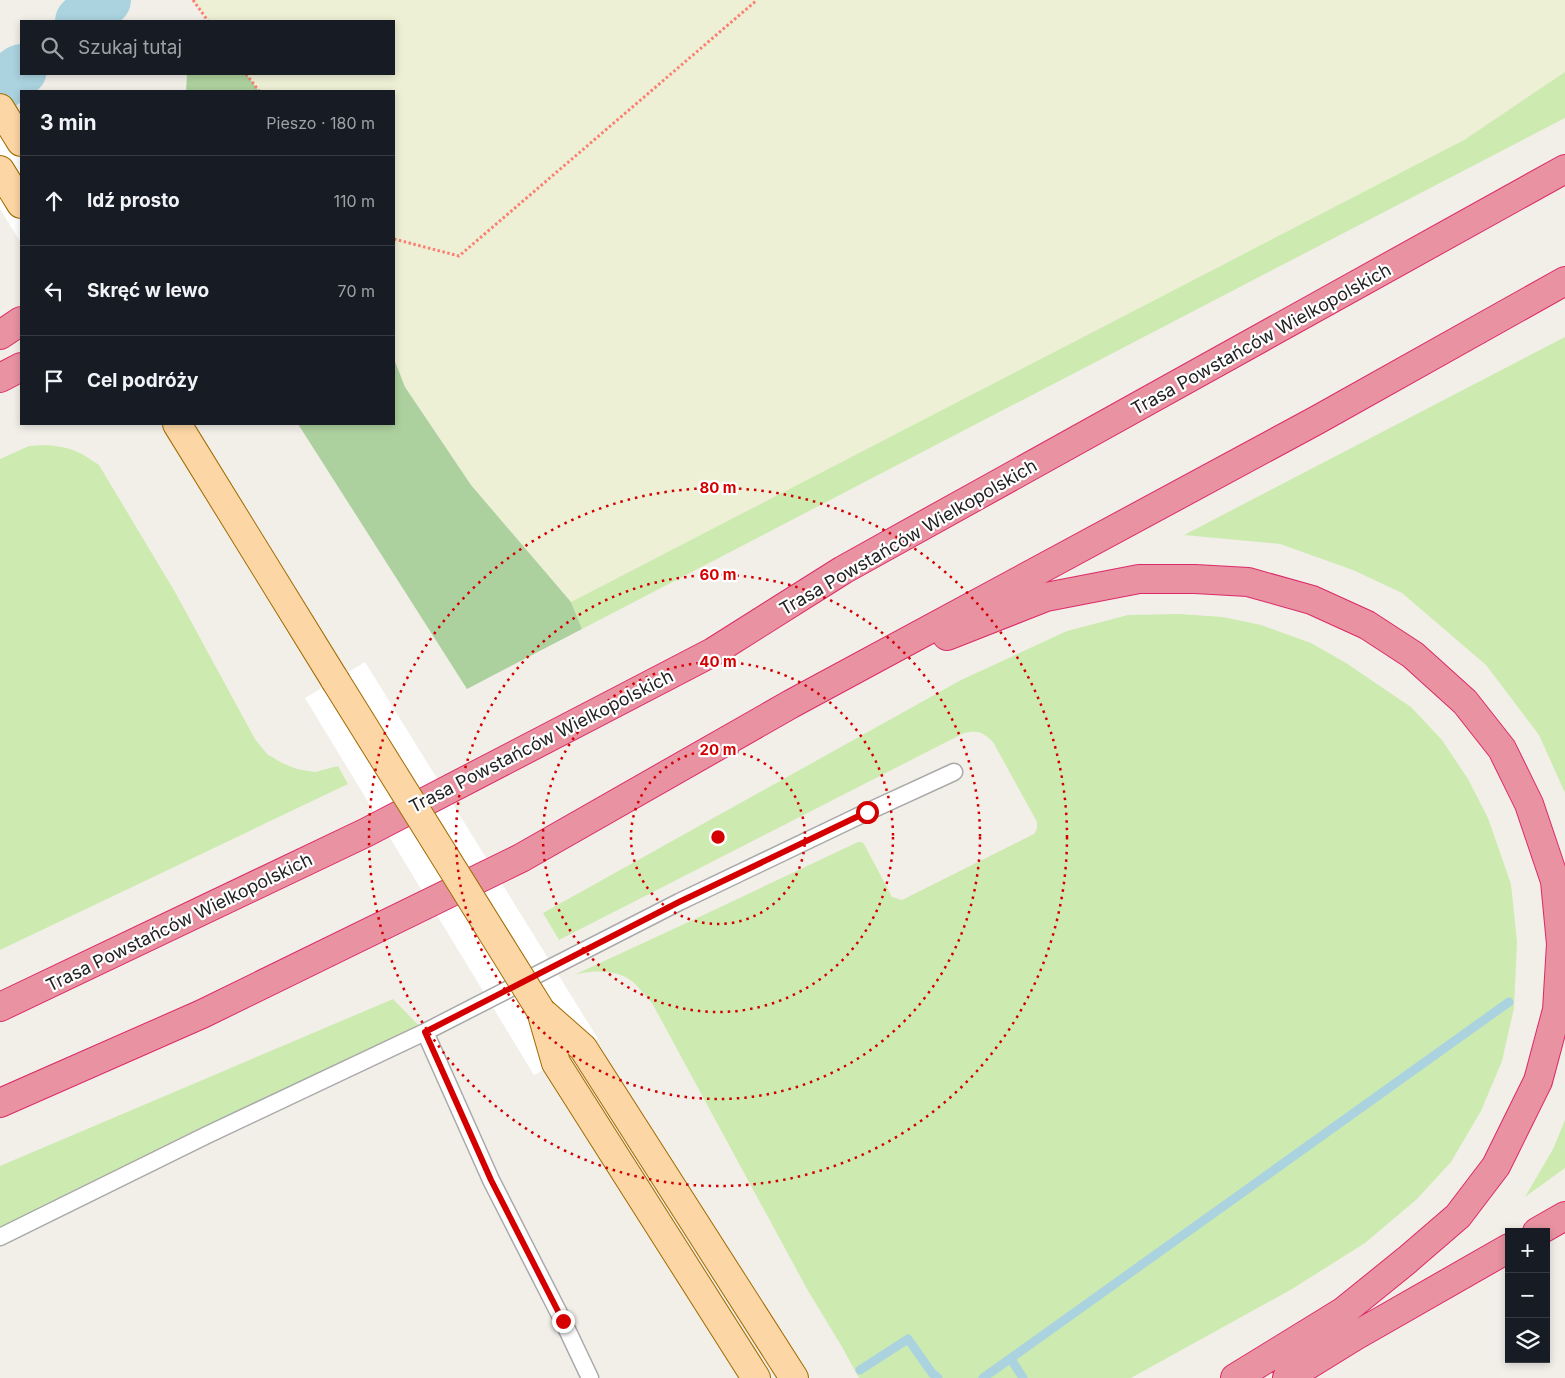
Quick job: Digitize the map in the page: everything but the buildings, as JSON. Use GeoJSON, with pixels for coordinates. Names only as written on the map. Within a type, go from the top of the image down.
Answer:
{"type":"FeatureCollection","features":[{"type":"Feature","properties":{"kind":"highway","name":"Trasa Powstańców Wielkopolskich"},"geometry":{"type":"LineString","coordinates":[[0,1007],[365,833],[713,652],[843,570],[1565,170]]}},
{"type":"Feature","properties":{"kind":"highway"},"geometry":{"type":"LineString","coordinates":[[0,1104],[202,1014],[521,858],[791,704],[1317,420],[1565,281]]}},
{"type":"Feature","properties":{"kind":"highway"},"geometry":{"type":"LineString","coordinates":[[0,335],[20,322]]}},
{"type":"Feature","properties":{"kind":"highway"},"geometry":{"type":"LineString","coordinates":[[0,378],[20,368]]}},
{"type":"Feature","properties":{"kind":"highway"},"geometry":{"type":"LineString","coordinates":[[791,704],[950,635],[1046,597],[1139,579],[1195,579],[1248,582],[1312,600],[1367,625],[1413,655],[1464,702],[1502,749],[1529,804],[1555,881],[1561,944],[1557,1010],[1538,1081],[1496,1166],[1458,1216],[1344,1311],[1235,1378]]}},
{"type":"Feature","properties":{"kind":"highway"},"geometry":{"type":"LineString","coordinates":[[1544,1228],[1565,1216]]}},
{"type":"Feature","properties":{"kind":"highway"},"geometry":{"type":"LineString","coordinates":[[1287,1378],[1354,1336],[1505,1250]]}},
{"type":"Feature","properties":{"kind":"main road"},"geometry":{"type":"LineString","coordinates":[[0,108],[20,140]]}},
{"type":"Feature","properties":{"kind":"main road"},"geometry":{"type":"LineString","coordinates":[[0,170],[20,202]]}},
{"type":"Feature","properties":{"kind":"main road"},"geometry":{"type":"LineString","coordinates":[[178,425],[541,1011],[556,1063],[756,1378]]}},
{"type":"Feature","properties":{"kind":"main road"},"geometry":{"type":"LineString","coordinates":[[541,1011],[583,1048],[794,1378]]}},
{"type":"Feature","properties":{"kind":"lane"},"geometry":{"type":"LineString","coordinates":[[0,1237],[207,1135],[425,1032],[679,902],[954,772]]}},
{"type":"Feature","properties":{"kind":"lane"},"geometry":{"type":"LineString","coordinates":[[425,1032],[491,1180],[590,1378]]}},
{"type":"Feature","properties":{"kind":"path"},"geometry":{"type":"LineString","coordinates":[[193,0],[207,20]]}},
{"type":"Feature","properties":{"kind":"path"},"geometry":{"type":"LineString","coordinates":[[395,239],[458,256],[757,0]]}},
{"type":"Feature","properties":{"kind":"path"},"geometry":{"type":"LineString","coordinates":[[247,75],[258,90]]}},
{"type":"Feature","properties":{"kind":"green space"},"geometry":{"type":"Polygon","coordinates":[[[193,0],[1565,0],[1565,72],[1464,140],[571,602],[471,485],[405,387],[395,362],[395,90],[258,90],[247,75],[395,75],[395,20],[207,20],[193,0]]]}},
{"type":"Feature","properties":{"kind":"green space"},"geometry":{"type":"Polygon","coordinates":[[[1565,72],[1565,118],[582,629],[571,602],[1464,140],[1565,72]]]}},
{"type":"Feature","properties":{"kind":"green space"},"geometry":{"type":"Polygon","coordinates":[[[187,75],[247,75],[258,90],[186,90],[187,75]]]}},
{"type":"Feature","properties":{"kind":"green space"},"geometry":{"type":"Polygon","coordinates":[[[1565,337],[1565,793],[1539,735],[1486,665],[1402,593],[1353,570],[1280,544],[1184,535],[1565,337]]]}},
{"type":"Feature","properties":{"kind":"green space"},"geometry":{"type":"Polygon","coordinates":[[[395,362],[405,387],[471,485],[571,602],[582,629],[467,689],[299,425],[395,425],[395,362]]]}},
{"type":"Feature","properties":{"kind":"green space"},"geometry":{"type":"Polygon","coordinates":[[[46,445],[74,451],[86,456],[99,465],[175,592],[255,739],[267,754],[297,769],[315,772],[338,766],[348,784],[0,950],[0,459],[29,446],[46,445]]]}},
{"type":"Feature","properties":{"kind":"green space"},"geometry":{"type":"Polygon","coordinates":[[[1179,614],[1223,617],[1261,625],[1311,643],[1346,663],[1411,707],[1442,740],[1468,779],[1488,818],[1511,884],[1517,942],[1514,1008],[1502,1061],[1481,1111],[1451,1162],[1416,1200],[1365,1243],[1292,1289],[1131,1378],[859,1378],[807,1289],[652,1003],[633,982],[620,975],[589,972],[574,975],[858,842],[864,844],[892,897],[902,900],[1034,834],[1037,829],[1037,822],[993,742],[980,733],[964,733],[559,940],[543,913],[961,680],[1067,631],[1128,615],[1179,614]]]}},
{"type":"Feature","properties":{"kind":"green space"},"geometry":{"type":"Polygon","coordinates":[[[393,999],[425,1032],[0,1237],[0,1166],[393,999]]]}},
{"type":"Feature","properties":{"kind":"green space"},"geometry":{"type":"Polygon","coordinates":[[[1565,1120],[1565,1168],[1525,1197],[1553,1149],[1565,1120]]]}},
{"type":"Feature","properties":{"kind":"pier"},"geometry":{"type":"Polygon","coordinates":[[[0,86],[20,118],[20,241],[0,209],[0,86]]]}},
{"type":"Feature","properties":{"kind":"pier"},"geometry":{"type":"Polygon","coordinates":[[[365,662],[598,1039],[534,1075],[305,698],[365,662]]]}},
{"type":"Feature","properties":{"kind":"waterway"},"geometry":{"type":"LineString","coordinates":[[82,20],[105,0]]}},
{"type":"Feature","properties":{"kind":"waterway"},"geometry":{"type":"LineString","coordinates":[[0,85],[20,71]]}},
{"type":"Feature","properties":{"kind":"waterway"},"geometry":{"type":"LineString","coordinates":[[983,1378],[1509,1002]]}},
{"type":"Feature","properties":{"kind":"waterway"},"geometry":{"type":"LineString","coordinates":[[860,1370],[908,1339],[932,1373],[938,1378]]}},
{"type":"Feature","properties":{"kind":"waterway"},"geometry":{"type":"LineString","coordinates":[[1011,1359],[1023,1378]]}},
{"type":"Feature","properties":{"kind":"route"},"geometry":{"type":"LineString","coordinates":[[563,1321],[491,1180],[425,1032],[679,902],[867,812]]}}]}
